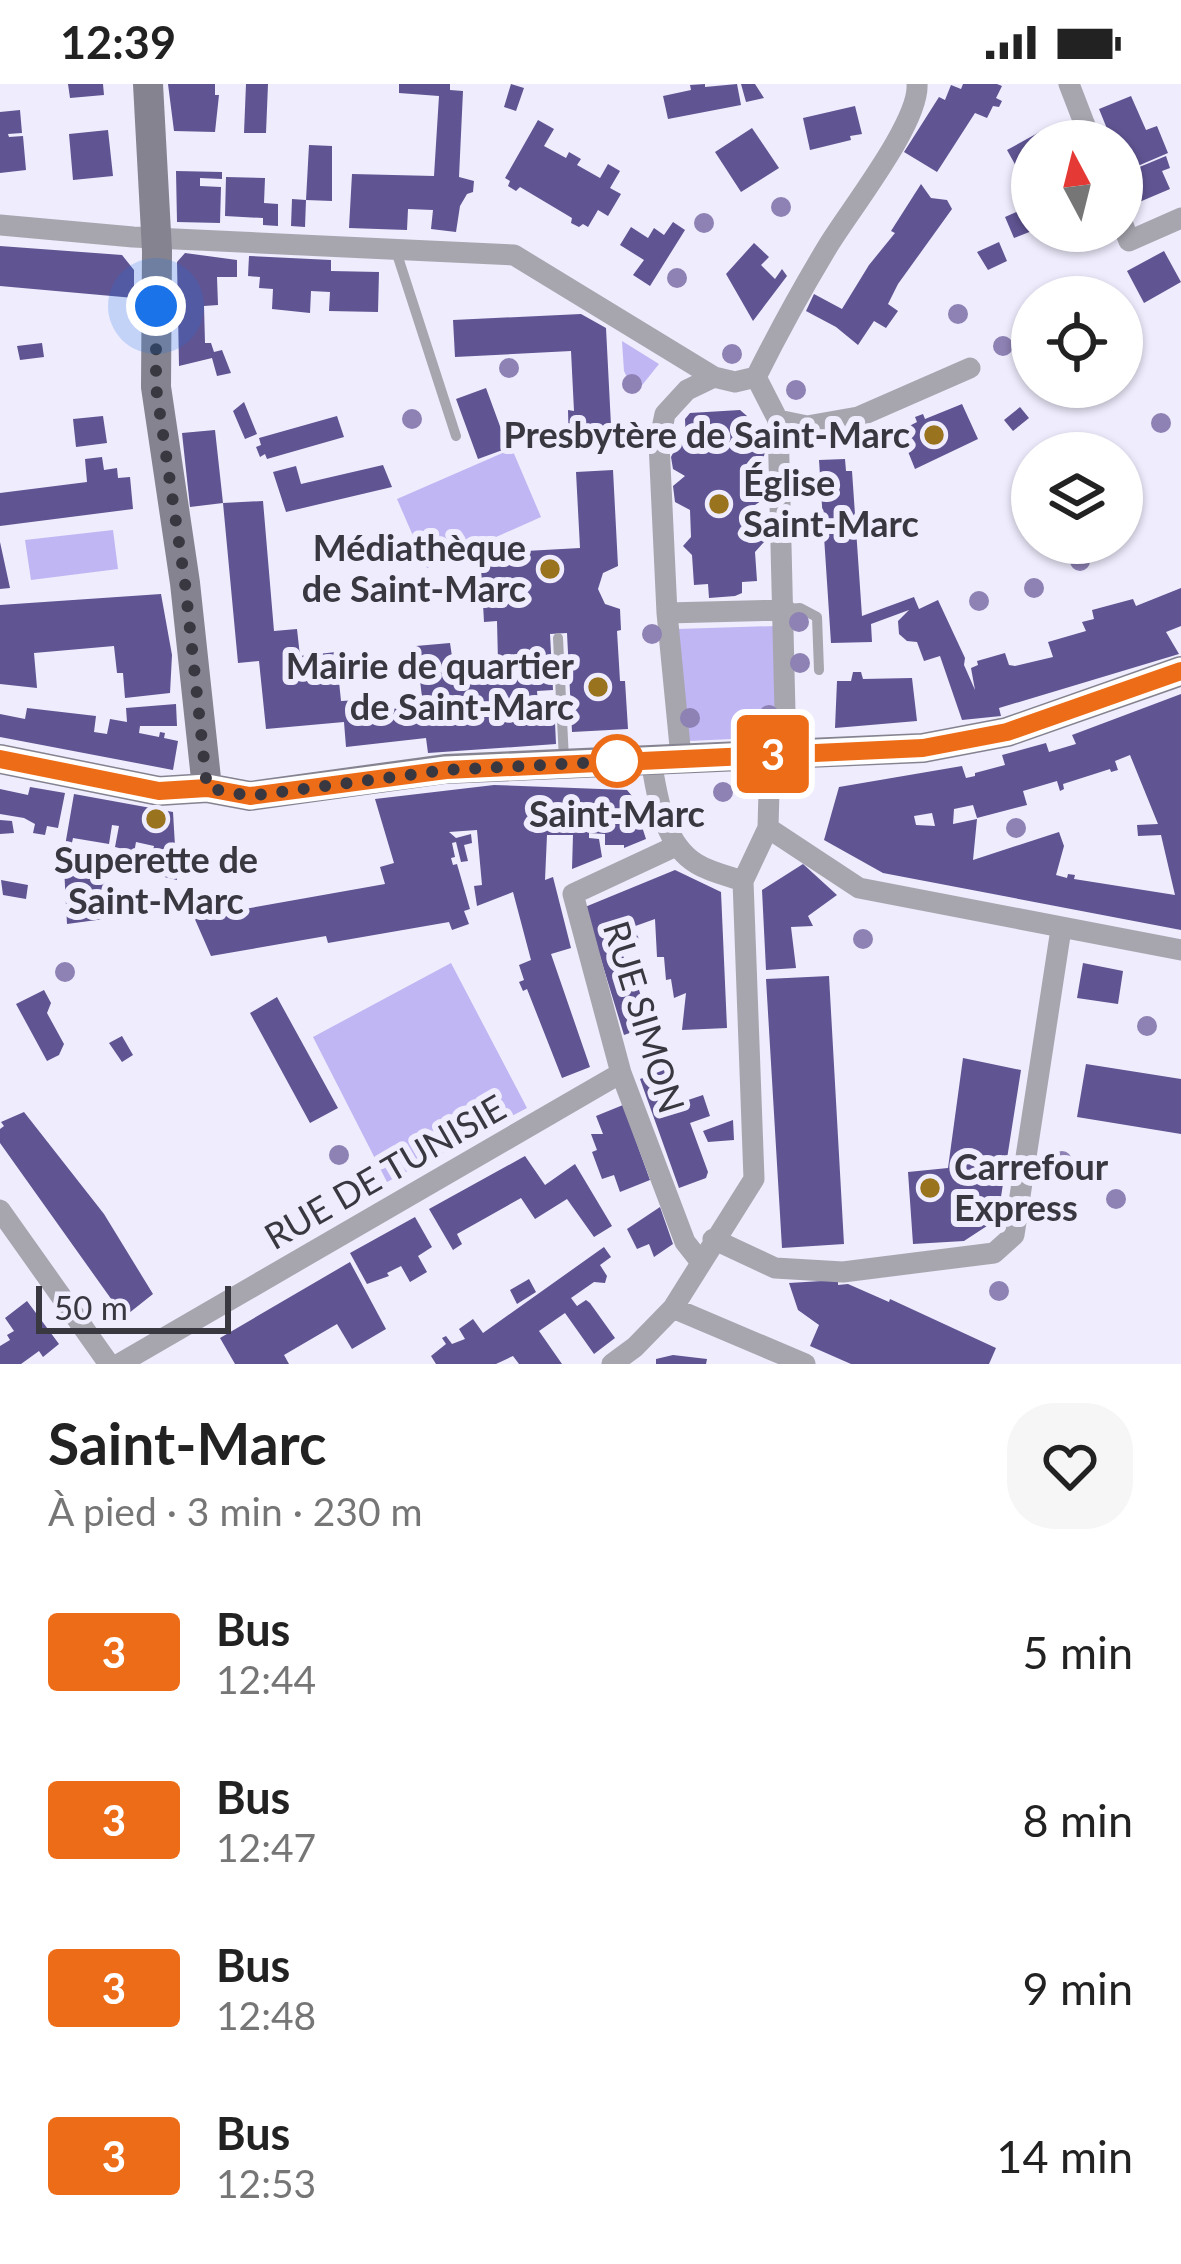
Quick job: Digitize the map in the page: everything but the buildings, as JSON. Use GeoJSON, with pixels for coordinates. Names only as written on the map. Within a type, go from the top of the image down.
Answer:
{"type":"FeatureCollection","features":[{"type":"Feature","properties":{"kind":"street"},"geometry":{"type":"LineString","coordinates":[[148,84],[156,238],[156,387],[185,583],[207,788]]}},
{"type":"Feature","properties":{"kind":"street"},"geometry":{"type":"LineString","coordinates":[[0,225],[156,238],[514,254],[714,377],[735,382],[756,377],[828,245],[894,146],[918,94],[917,84]]}},
{"type":"Feature","properties":{"kind":"street"},"geometry":{"type":"LineString","coordinates":[[1069,84],[1083,120]]}},
{"type":"Feature","properties":{"kind":"street"},"geometry":{"type":"LineString","coordinates":[[1143,235],[1181,218]]}},
{"type":"Feature","properties":{"kind":"street"},"geometry":{"type":"LineString","coordinates":[[778,420],[807,426],[858,416],[970,368]]}},
{"type":"Feature","properties":{"kind":"street"},"geometry":{"type":"LineString","coordinates":[[714,377],[687,390],[665,414],[659,443],[668,614],[666,758],[656,795],[676,846],[697,865],[743,881]]}},
{"type":"Feature","properties":{"kind":"street"},"geometry":{"type":"LineString","coordinates":[[612,1364],[674,1308],[754,1179],[743,881],[768,828],[778,754],[786,610],[778,420],[756,377]]}},
{"type":"Feature","properties":{"kind":"street"},"geometry":{"type":"LineString","coordinates":[[668,614],[786,610]]}},
{"type":"Feature","properties":{"kind":"street"},"geometry":{"type":"LineString","coordinates":[[0,759],[159,791],[207,788],[250,796],[446,770],[923,748],[1007,732],[1181,671]]}},
{"type":"Feature","properties":{"kind":"street"},"geometry":{"type":"LineString","coordinates":[[768,828],[859,888],[1181,950]]}},
{"type":"Feature","properties":{"kind":"street","name":"RUE SIMON"},"geometry":{"type":"LineString","coordinates":[[676,846],[573,894],[621,1072],[685,1242],[700,1261]]}},
{"type":"Feature","properties":{"kind":"street"},"geometry":{"type":"LineString","coordinates":[[713,1239],[775,1268],[843,1272],[994,1253],[1014,1235],[1060,929]]}},
{"type":"Feature","properties":{"kind":"street","name":"RUE DE TUNISIE"},"geometry":{"type":"LineString","coordinates":[[119,1364],[621,1072]]}},
{"type":"Feature","properties":{"kind":"street"},"geometry":{"type":"LineString","coordinates":[[0,1210],[110,1364]]}},
{"type":"Feature","properties":{"kind":"street"},"geometry":{"type":"LineString","coordinates":[[674,1308],[805,1364]]}},
{"type":"Feature","properties":{"kind":"lane"},"geometry":{"type":"LineString","coordinates":[[395,248],[456,436]]}},
{"type":"Feature","properties":{"kind":"lane"},"geometry":{"type":"LineString","coordinates":[[786,610],[800,608],[817,616],[819,670]]}},
{"type":"Feature","properties":{"kind":"lane"},"geometry":{"type":"LineString","coordinates":[[558,638],[565,764]]}},
{"type":"Feature","properties":{"kind":"shaded area"},"geometry":{"type":"Polygon","coordinates":[[[622,341],[659,364],[635,394],[624,371],[622,341]]]}},
{"type":"Feature","properties":{"kind":"shaded area"},"geometry":{"type":"Polygon","coordinates":[[[512,449],[541,517],[427,568],[397,499],[512,449]]]}},
{"type":"Feature","properties":{"kind":"shaded area"},"geometry":{"type":"Polygon","coordinates":[[[113,530],[118,569],[31,580],[25,540],[113,530]]]}},
{"type":"Feature","properties":{"kind":"shaded area"},"geometry":{"type":"Polygon","coordinates":[[[776,626],[776,737],[689,741],[677,629],[776,626]]]}},
{"type":"Feature","properties":{"kind":"shaded area"},"geometry":{"type":"Polygon","coordinates":[[[451,963],[527,1108],[387,1182],[313,1037],[451,963]]]}},
{"type":"Feature","properties":{"kind":"bus line","name":"3"},"geometry":{"type":"LineString","coordinates":[[0,759],[159,791],[207,788],[250,796],[446,770],[923,748],[1007,732],[1181,671]]}},
{"type":"Feature","properties":{"kind":"place","name":"Presbytère de Saint-Marc"},"geometry":{"type":"Point","coordinates":[934,435]}},
{"type":"Feature","properties":{"kind":"place","name":"Église Saint-Marc"},"geometry":{"type":"Point","coordinates":[719,504]}},
{"type":"Feature","properties":{"kind":"place","name":"Médiathèque de Saint-Marc"},"geometry":{"type":"Point","coordinates":[550,569]}},
{"type":"Feature","properties":{"kind":"place","name":"Mairie de quartier de Saint-Marc"},"geometry":{"type":"Point","coordinates":[598,687]}},
{"type":"Feature","properties":{"kind":"place","name":"Saint-Marc"},"geometry":{"type":"Point","coordinates":[617,761]}},
{"type":"Feature","properties":{"kind":"place","name":"Superette de Saint-Marc"},"geometry":{"type":"Point","coordinates":[156,819]}},
{"type":"Feature","properties":{"kind":"place","name":"Carrefour Express"},"geometry":{"type":"Point","coordinates":[930,1188]}},
{"type":"Feature","properties":{"kind":"route"},"geometry":{"type":"LineString","coordinates":[[156,306],[156,387],[185,583],[207,788],[250,796],[446,770],[617,761]]}}]}
